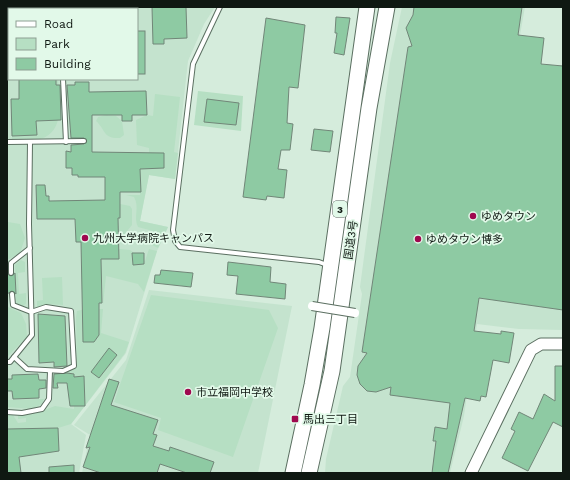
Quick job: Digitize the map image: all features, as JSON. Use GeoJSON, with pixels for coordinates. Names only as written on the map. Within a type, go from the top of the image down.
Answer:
{"type":"FeatureCollection","features":[{"type":"Feature","properties":{"kind":"highway","name":"国道3号"},"geometry":{"type":"LineString","coordinates":[[293,473],[312,385],[322,328],[327,285],[332,267],[367,7]]}},
{"type":"Feature","properties":{"kind":"highway","name":"国道3号"},"geometry":{"type":"LineString","coordinates":[[310,473],[332,371],[370,108],[387,7]]}},
{"type":"Feature","properties":{"kind":"street"},"geometry":{"type":"LineString","coordinates":[[312,306],[355,313]]}},
{"type":"Feature","properties":{"kind":"street"},"geometry":{"type":"LineString","coordinates":[[471,473],[531,350],[541,344],[563,344]]}},
{"type":"Feature","properties":{"kind":"lane"},"geometry":{"type":"LineString","coordinates":[[220,7],[193,64],[173,230],[175,241],[180,247],[319,262],[332,267]]}},
{"type":"Feature","properties":{"kind":"lane"},"geometry":{"type":"LineString","coordinates":[[63,80],[66,142]]}},
{"type":"Feature","properties":{"kind":"lane"},"geometry":{"type":"LineString","coordinates":[[7,142],[84,141]]}},
{"type":"Feature","properties":{"kind":"lane"},"geometry":{"type":"LineString","coordinates":[[7,362],[10,362],[32,335],[30,142]]}},
{"type":"Feature","properties":{"kind":"lane"},"geometry":{"type":"LineString","coordinates":[[11,273],[11,263],[30,248]]}},
{"type":"Feature","properties":{"kind":"lane"},"geometry":{"type":"LineString","coordinates":[[12,294],[13,306],[31,312],[46,307],[71,311],[74,366],[63,371],[27,369],[14,357]]}},
{"type":"Feature","properties":{"kind":"lane"},"geometry":{"type":"LineString","coordinates":[[7,412],[22,412],[42,409],[49,399],[50,371]]}},
{"type":"Feature","properties":{"kind":"shaded area","name":"九州大学病院キャンパス"},"geometry":{"type":"Polygon","coordinates":[[[7,7],[215,7],[204,24],[188,61],[175,179],[149,175],[140,221],[168,227],[157,251],[126,353],[71,424],[86,435],[79,473],[7,473],[7,7]]]}},
{"type":"Feature","properties":{"kind":"shaded area","name":"ゆめタウン"},"geometry":{"type":"Polygon","coordinates":[[[402,7],[525,7],[520,35],[511,122],[563,128],[563,330],[519,329],[477,324],[464,416],[450,473],[325,473],[326,459],[343,386],[350,377],[362,294],[360,287],[390,63],[402,7]]]}},
{"type":"Feature","properties":{"kind":"shaded area","name":"市立福岡中学校"},"geometry":{"type":"Polygon","coordinates":[[[149,290],[292,306],[258,473],[82,473],[90,435],[74,425],[126,360],[149,290]]]}},
{"type":"Feature","properties":{"kind":"green space"},"geometry":{"type":"Polygon","coordinates":[[[56,80],[58,80],[60,105],[57,122],[54,129],[48,135],[40,139],[12,139],[12,136],[37,135],[36,121],[56,120],[56,80]]]}},
{"type":"Feature","properties":{"kind":"green space"},"geometry":{"type":"Polygon","coordinates":[[[198,91],[243,96],[241,131],[194,125],[198,91]]]}},
{"type":"Feature","properties":{"kind":"green space"},"geometry":{"type":"Polygon","coordinates":[[[155,94],[180,97],[174,152],[178,153],[175,179],[149,175],[140,221],[168,227],[158,248],[152,245],[151,240],[153,231],[138,227],[136,220],[136,201],[134,197],[126,195],[140,195],[140,178],[131,178],[149,153],[149,148],[137,145],[136,120],[147,115],[153,116],[155,94]]]}},
{"type":"Feature","properties":{"kind":"green space"},"geometry":{"type":"Polygon","coordinates":[[[106,115],[116,116],[122,121],[124,135],[120,138],[110,137],[96,121],[98,117],[106,115]]]}},
{"type":"Feature","properties":{"kind":"green space"},"geometry":{"type":"Polygon","coordinates":[[[120,204],[130,206],[132,209],[132,225],[119,241],[118,228],[113,218],[120,217],[120,204]]]}},
{"type":"Feature","properties":{"kind":"green space"},"geometry":{"type":"Polygon","coordinates":[[[7,212],[8,222],[20,224],[25,238],[20,253],[7,260],[7,212]]]}},
{"type":"Feature","properties":{"kind":"green space"},"geometry":{"type":"Polygon","coordinates":[[[149,249],[157,251],[144,292],[138,284],[106,276],[103,305],[101,250],[130,250],[145,261],[149,249]]]}},
{"type":"Feature","properties":{"kind":"green space"},"geometry":{"type":"Polygon","coordinates":[[[21,260],[25,262],[25,272],[18,273],[19,294],[26,293],[26,304],[22,306],[17,304],[16,299],[15,265],[21,260]]]}},
{"type":"Feature","properties":{"kind":"green space"},"geometry":{"type":"Polygon","coordinates":[[[62,277],[63,305],[48,304],[37,307],[37,301],[43,300],[42,278],[62,277]]]}},
{"type":"Feature","properties":{"kind":"green space"},"geometry":{"type":"Polygon","coordinates":[[[151,295],[269,310],[278,328],[233,457],[158,430],[161,418],[114,402],[151,295]]]}},
{"type":"Feature","properties":{"kind":"green space"},"geometry":{"type":"Polygon","coordinates":[[[8,307],[21,313],[26,324],[27,337],[7,357],[8,307]]]}},
{"type":"Feature","properties":{"kind":"green space"},"geometry":{"type":"Polygon","coordinates":[[[85,309],[103,309],[101,333],[129,342],[125,353],[85,406],[84,376],[74,377],[74,374],[55,377],[77,367],[77,311],[85,309]]]}},
{"type":"Feature","properties":{"kind":"green space"},"geometry":{"type":"Polygon","coordinates":[[[44,399],[42,404],[32,409],[7,407],[7,400],[44,399]]]}},
{"type":"Feature","properties":{"kind":"green space"},"geometry":{"type":"Polygon","coordinates":[[[55,406],[74,409],[74,406],[85,406],[71,424],[58,428],[7,429],[7,414],[13,415],[18,423],[26,422],[26,418],[18,419],[18,415],[34,414],[55,406]]]}},
{"type":"Feature","properties":{"kind":"building"},"geometry":{"type":"Polygon","coordinates":[[[152,7],[186,7],[187,38],[164,39],[164,44],[153,44],[152,7]]]}},
{"type":"Feature","properties":{"kind":"building","name":"ゆめタウン"},"geometry":{"type":"Polygon","coordinates":[[[414,7],[522,7],[518,35],[544,38],[541,64],[563,66],[563,310],[479,298],[474,331],[501,334],[501,331],[514,333],[509,363],[493,360],[486,397],[481,396],[480,401],[465,398],[448,473],[432,473],[436,441],[433,441],[435,427],[447,429],[450,403],[390,395],[391,387],[376,392],[367,391],[360,384],[357,375],[358,366],[367,353],[362,352],[408,47],[412,46],[406,28],[413,15],[414,7]]]}},
{"type":"Feature","properties":{"kind":"building"},"geometry":{"type":"Polygon","coordinates":[[[336,17],[350,18],[344,55],[334,53],[337,33],[335,33],[336,17]]]}},
{"type":"Feature","properties":{"kind":"building"},"geometry":{"type":"Polygon","coordinates":[[[266,18],[305,25],[298,88],[289,87],[287,123],[293,124],[290,150],[281,150],[278,169],[287,170],[284,198],[267,196],[266,200],[243,197],[266,18]]]}},
{"type":"Feature","properties":{"kind":"building"},"geometry":{"type":"Polygon","coordinates":[[[138,31],[145,31],[145,74],[138,74],[138,31]]]}},
{"type":"Feature","properties":{"kind":"building"},"geometry":{"type":"Polygon","coordinates":[[[19,80],[56,80],[56,85],[60,85],[61,120],[36,121],[37,135],[12,136],[11,99],[19,99],[19,80]]]}},
{"type":"Feature","properties":{"kind":"building"},"geometry":{"type":"Polygon","coordinates":[[[75,82],[89,82],[89,92],[146,91],[147,115],[132,115],[132,121],[122,121],[122,115],[92,115],[92,152],[164,153],[164,168],[140,169],[141,192],[120,192],[120,218],[118,218],[119,259],[101,259],[102,303],[99,303],[99,335],[94,342],[83,342],[81,242],[76,242],[75,219],[37,219],[36,185],[45,185],[46,196],[49,196],[49,201],[105,200],[105,177],[78,177],[78,175],[72,175],[72,168],[66,168],[66,151],[71,152],[71,145],[84,144],[87,141],[84,138],[71,138],[67,85],[75,85],[75,82]]]}},
{"type":"Feature","properties":{"kind":"building"},"geometry":{"type":"Polygon","coordinates":[[[207,99],[239,103],[236,125],[204,122],[207,99]]]}},
{"type":"Feature","properties":{"kind":"building"},"geometry":{"type":"Polygon","coordinates":[[[314,129],[333,131],[330,152],[311,150],[314,129]]]}},
{"type":"Feature","properties":{"kind":"building"},"geometry":{"type":"Polygon","coordinates":[[[132,253],[144,253],[144,264],[133,265],[132,253]]]}},
{"type":"Feature","properties":{"kind":"building"},"geometry":{"type":"Polygon","coordinates":[[[228,262],[271,267],[270,282],[286,284],[285,299],[236,294],[238,276],[227,275],[228,262]]]}},
{"type":"Feature","properties":{"kind":"building"},"geometry":{"type":"Polygon","coordinates":[[[161,270],[193,273],[191,287],[154,283],[155,275],[160,275],[161,270]]]}},
{"type":"Feature","properties":{"kind":"building"},"geometry":{"type":"Polygon","coordinates":[[[7,273],[11,276],[15,273],[16,294],[12,291],[7,294],[7,273]]]}},
{"type":"Feature","properties":{"kind":"building"},"geometry":{"type":"Polygon","coordinates":[[[38,314],[65,316],[67,366],[54,367],[54,362],[39,363],[38,314]]]}},
{"type":"Feature","properties":{"kind":"building"},"geometry":{"type":"Polygon","coordinates":[[[109,348],[117,355],[99,378],[91,372],[109,348]]]}},
{"type":"Feature","properties":{"kind":"building"},"geometry":{"type":"Polygon","coordinates":[[[555,366],[563,366],[563,427],[553,422],[528,471],[502,458],[515,431],[511,429],[519,412],[533,419],[544,394],[555,401],[555,366]]]}},
{"type":"Feature","properties":{"kind":"building"},"geometry":{"type":"Polygon","coordinates":[[[38,374],[39,380],[46,380],[46,388],[39,389],[39,398],[13,399],[12,391],[7,391],[7,379],[12,379],[12,375],[38,374]]]}},
{"type":"Feature","properties":{"kind":"building"},"geometry":{"type":"Polygon","coordinates":[[[54,374],[74,374],[74,377],[84,376],[85,406],[70,406],[67,383],[57,383],[58,388],[53,388],[54,374]]]}},
{"type":"Feature","properties":{"kind":"building"},"geometry":{"type":"Polygon","coordinates":[[[109,379],[119,382],[111,405],[158,420],[153,434],[157,435],[153,446],[169,451],[170,447],[214,462],[210,473],[187,473],[160,464],[157,473],[101,473],[83,467],[90,447],[86,448],[109,379]]]}},
{"type":"Feature","properties":{"kind":"building"},"geometry":{"type":"Polygon","coordinates":[[[58,428],[59,451],[19,457],[21,473],[7,473],[7,429],[58,428]]]}},
{"type":"Feature","properties":{"kind":"building"},"geometry":{"type":"Polygon","coordinates":[[[74,465],[74,473],[49,473],[49,467],[74,465]]]}},
{"type":"Feature","properties":{"kind":"place","name":"ゆめタウン"},"geometry":{"type":"Point","coordinates":[473,216]}},
{"type":"Feature","properties":{"kind":"place","name":"九州大学病院キャンパス"},"geometry":{"type":"Point","coordinates":[85,238]}},
{"type":"Feature","properties":{"kind":"place","name":"ゆめタウン博多"},"geometry":{"type":"Point","coordinates":[418,239]}},
{"type":"Feature","properties":{"kind":"place","name":"市立福岡中学校"},"geometry":{"type":"Point","coordinates":[188,392]}},
{"type":"Feature","properties":{"kind":"place","name":"馬出三丁目"},"geometry":{"type":"Point","coordinates":[295,419]}}]}
